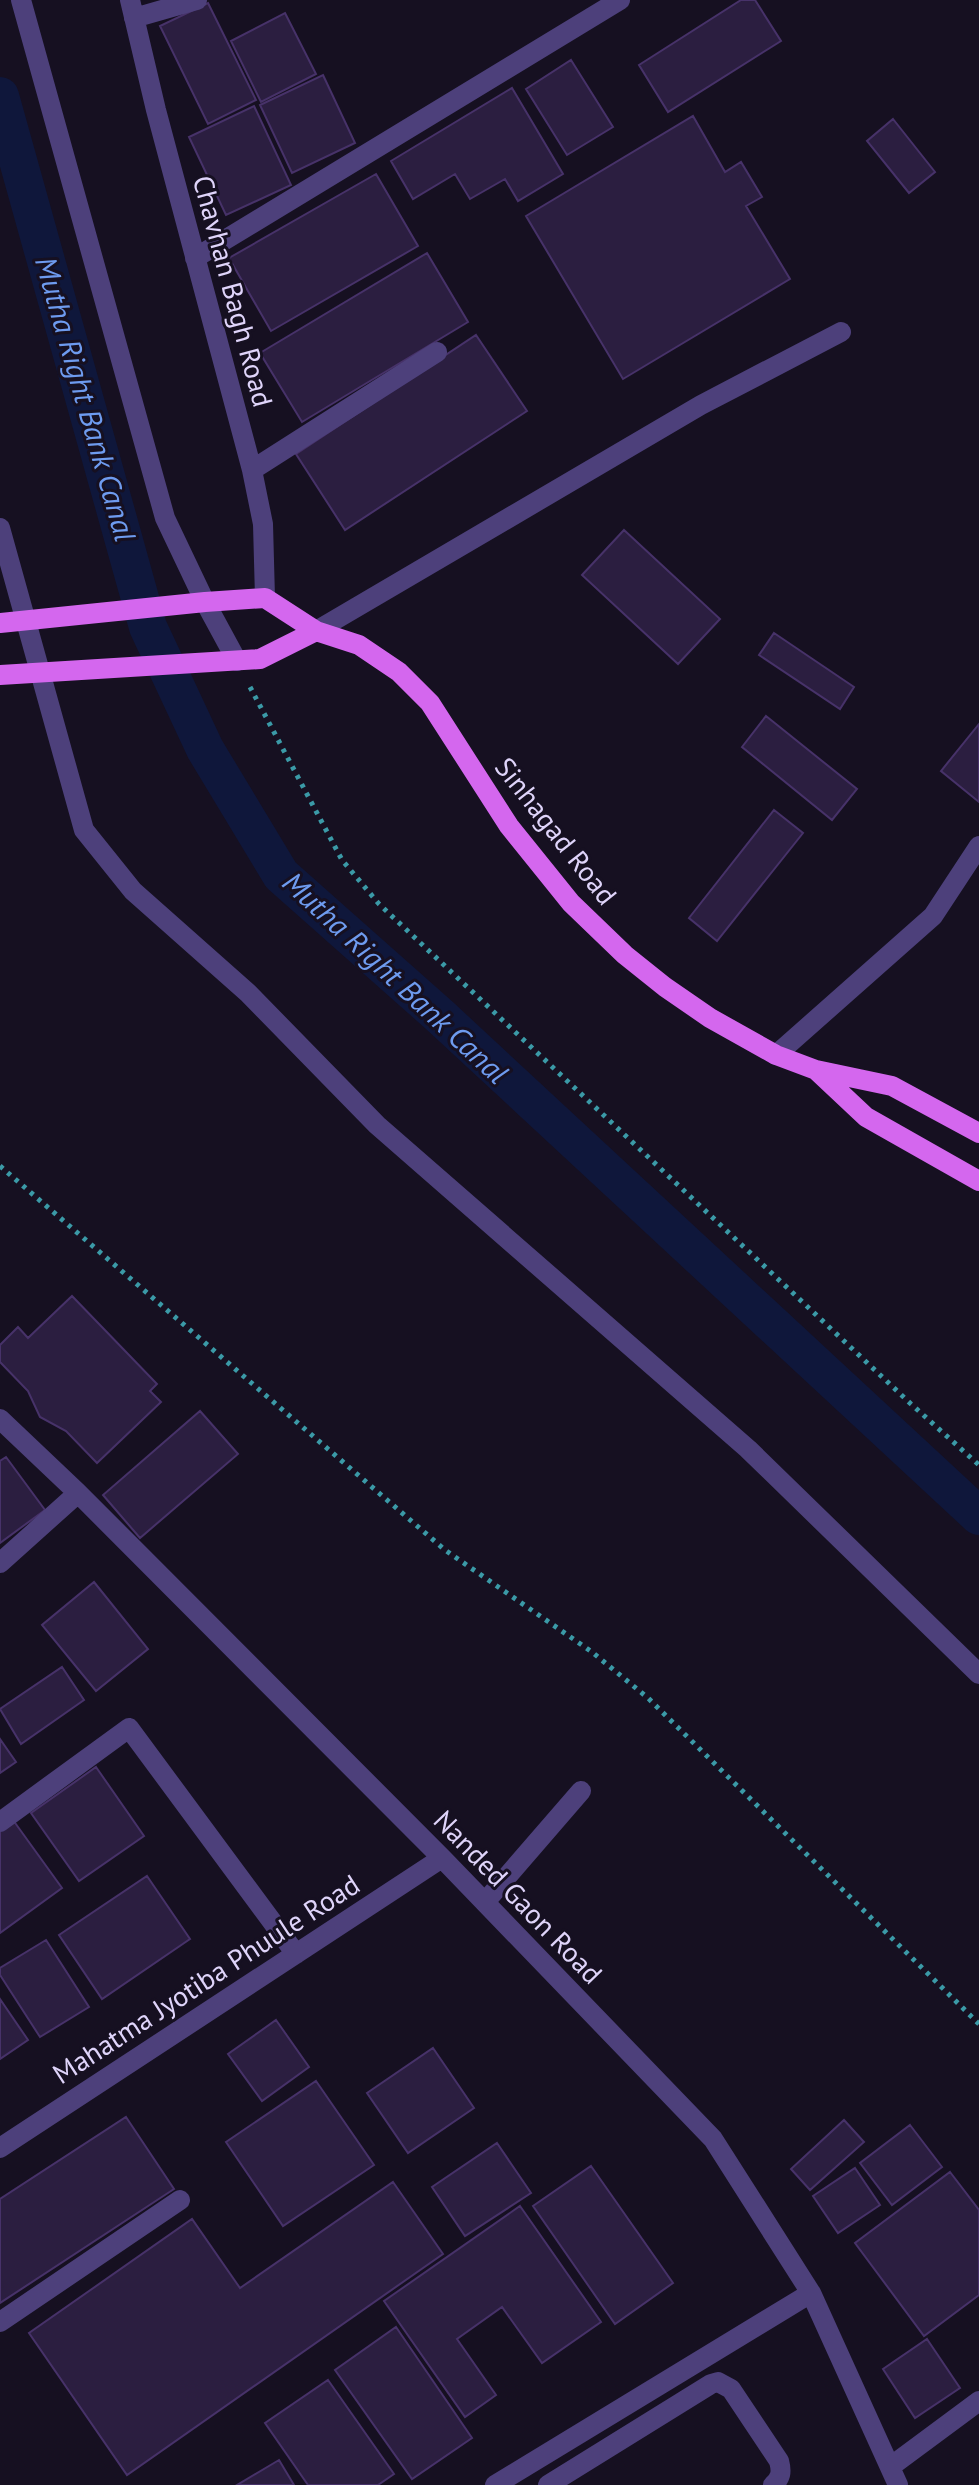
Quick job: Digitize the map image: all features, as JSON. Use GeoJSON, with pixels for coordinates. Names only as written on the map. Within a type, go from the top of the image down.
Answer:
{"type":"FeatureCollection","features":[{"type":"Feature","properties":{"kind":"main road"},"geometry":{"type":"LineString","coordinates":[[0,623],[265,598]]}},
{"type":"Feature","properties":{"kind":"main road","name":"Sinhagad Road"},"geometry":{"type":"LineString","coordinates":[[265,598],[316,631],[359,645],[399,672],[430,703],[509,826],[571,903],[607,939],[665,987],[722,1025],[776,1055],[816,1070],[892,1086],[979,1133]]}},
{"type":"Feature","properties":{"kind":"main road"},"geometry":{"type":"LineString","coordinates":[[0,675],[260,659],[316,631]]}},
{"type":"Feature","properties":{"kind":"main road","name":"Sinhagad Road"},"geometry":{"type":"LineString","coordinates":[[816,1070],[866,1117],[979,1181]]}},
{"type":"Feature","properties":{"kind":"street"},"geometry":{"type":"LineString","coordinates":[[21,0],[165,518],[237,661]]}},
{"type":"Feature","properties":{"kind":"street"},"geometry":{"type":"LineString","coordinates":[[132,9],[197,0]]}},
{"type":"Feature","properties":{"kind":"street"},"geometry":{"type":"LineString","coordinates":[[195,258],[620,0]]}},
{"type":"Feature","properties":{"kind":"street","name":"Chavhan Bagh Road"},"geometry":{"type":"LineString","coordinates":[[132,9],[252,470],[263,524],[265,598]]}},
{"type":"Feature","properties":{"kind":"street"},"geometry":{"type":"LineString","coordinates":[[316,631],[701,405],[841,332]]}},
{"type":"Feature","properties":{"kind":"street"},"geometry":{"type":"LineString","coordinates":[[252,470],[437,352]]}},
{"type":"Feature","properties":{"kind":"street"},"geometry":{"type":"LineString","coordinates":[[0,528],[84,830],[133,891],[248,993],[377,1125],[748,1449],[979,1674]]}},
{"type":"Feature","properties":{"kind":"street"},"geometry":{"type":"LineString","coordinates":[[776,1055],[933,916],[979,846]]}},
{"type":"Feature","properties":{"kind":"street","name":"Nanded Gaon Road"},"geometry":{"type":"LineString","coordinates":[[0,1419],[78,1493],[442,1858],[713,2139],[811,2293],[894,2476]]}},
{"type":"Feature","properties":{"kind":"street"},"geometry":{"type":"LineString","coordinates":[[0,1563],[78,1493]]}},
{"type":"Feature","properties":{"kind":"street"},"geometry":{"type":"LineString","coordinates":[[0,1822],[129,1728],[296,1954]]}},
{"type":"Feature","properties":{"kind":"street"},"geometry":{"type":"LineString","coordinates":[[485,1902],[581,1791]]}},
{"type":"Feature","properties":{"kind":"street","name":"Mahatma Jyotiba Phuule Road"},"geometry":{"type":"LineString","coordinates":[[0,2148],[442,1858]]}},
{"type":"Feature","properties":{"kind":"street"},"geometry":{"type":"LineString","coordinates":[[0,2322],[180,2200]]}},
{"type":"Feature","properties":{"kind":"street"},"geometry":{"type":"LineString","coordinates":[[495,2485],[811,2293]]}},
{"type":"Feature","properties":{"kind":"street"},"geometry":{"type":"LineString","coordinates":[[548,2485],[718,2382],[731,2389],[779,2461],[782,2470],[780,2478],[773,2485]]}},
{"type":"Feature","properties":{"kind":"street"},"geometry":{"type":"LineString","coordinates":[[894,2476],[979,2401]]}},
{"type":"Feature","properties":{"kind":"path"},"geometry":{"type":"LineString","coordinates":[[237,661],[342,860],[379,904],[979,1465]]}},
{"type":"Feature","properties":{"kind":"path"},"geometry":{"type":"LineString","coordinates":[[0,1166],[445,1550],[592,1652],[648,1698],[979,2024]]}},
{"type":"Feature","properties":{"kind":"building"},"geometry":{"type":"Polygon","coordinates":[[[741,0],[755,0],[781,41],[668,112],[639,65],[741,0]]]}},
{"type":"Feature","properties":{"kind":"building"},"geometry":{"type":"Polygon","coordinates":[[[208,3],[256,100],[208,124],[160,26],[208,3]]]}},
{"type":"Feature","properties":{"kind":"building"},"geometry":{"type":"Polygon","coordinates":[[[285,13],[316,74],[261,102],[231,41],[285,13]]]}},
{"type":"Feature","properties":{"kind":"building"},"geometry":{"type":"Polygon","coordinates":[[[571,60],[613,127],[567,155],[526,89],[571,60]]]}},
{"type":"Feature","properties":{"kind":"building"},"geometry":{"type":"Polygon","coordinates":[[[323,75],[355,143],[292,173],[260,105],[323,75]]]}},
{"type":"Feature","properties":{"kind":"building"},"geometry":{"type":"Polygon","coordinates":[[[512,88],[563,174],[518,201],[505,179],[470,199],[455,174],[413,199],[391,161],[512,88]]]}},
{"type":"Feature","properties":{"kind":"building"},"geometry":{"type":"Polygon","coordinates":[[[254,106],[291,185],[226,215],[189,137],[254,106]]]}},
{"type":"Feature","properties":{"kind":"building"},"geometry":{"type":"Polygon","coordinates":[[[693,116],[725,172],[741,162],[762,197],[746,206],[790,279],[623,379],[526,216],[693,116]]]}},
{"type":"Feature","properties":{"kind":"building"},"geometry":{"type":"Polygon","coordinates":[[[893,119],[935,172],[909,193],[867,141],[893,119]]]}},
{"type":"Feature","properties":{"kind":"building"},"geometry":{"type":"Polygon","coordinates":[[[376,174],[418,246],[271,331],[229,258],[376,174]]]}},
{"type":"Feature","properties":{"kind":"building"},"geometry":{"type":"Polygon","coordinates":[[[427,253],[468,322],[302,422],[260,353],[427,253]]]}},
{"type":"Feature","properties":{"kind":"building"},"geometry":{"type":"Polygon","coordinates":[[[476,335],[527,411],[345,530],[296,454],[476,335]]]}},
{"type":"Feature","properties":{"kind":"building"},"geometry":{"type":"Polygon","coordinates":[[[624,530],[720,619],[678,664],[582,575],[624,530]]]}},
{"type":"Feature","properties":{"kind":"building"},"geometry":{"type":"Polygon","coordinates":[[[774,633],[854,687],[840,709],[759,655],[774,633]]]}},
{"type":"Feature","properties":{"kind":"building"},"geometry":{"type":"Polygon","coordinates":[[[766,716],[857,789],[832,820],[742,747],[766,716]]]}},
{"type":"Feature","properties":{"kind":"building"},"geometry":{"type":"Polygon","coordinates":[[[979,724],[979,802],[941,771],[979,724]]]}},
{"type":"Feature","properties":{"kind":"building"},"geometry":{"type":"Polygon","coordinates":[[[774,810],[803,833],[717,941],[689,918],[774,810]]]}},
{"type":"Feature","properties":{"kind":"building"},"geometry":{"type":"Polygon","coordinates":[[[72,1296],[157,1384],[150,1391],[161,1402],[97,1463],[66,1431],[40,1417],[28,1391],[0,1362],[0,1345],[18,1327],[28,1338],[72,1296]]]}},
{"type":"Feature","properties":{"kind":"building"},"geometry":{"type":"Polygon","coordinates":[[[200,1411],[238,1454],[140,1538],[103,1495],[200,1411]]]}},
{"type":"Feature","properties":{"kind":"building"},"geometry":{"type":"Polygon","coordinates":[[[6,1457],[45,1510],[0,1543],[0,1461],[6,1457]]]}},
{"type":"Feature","properties":{"kind":"building"},"geometry":{"type":"Polygon","coordinates":[[[94,1582],[148,1649],[96,1691],[42,1625],[94,1582]]]}},
{"type":"Feature","properties":{"kind":"building"},"geometry":{"type":"Polygon","coordinates":[[[62,1667],[84,1700],[21,1744],[0,1709],[62,1667]]]}},
{"type":"Feature","properties":{"kind":"building"},"geometry":{"type":"Polygon","coordinates":[[[0,1739],[16,1762],[0,1773],[0,1739]]]}},
{"type":"Feature","properties":{"kind":"building"},"geometry":{"type":"Polygon","coordinates":[[[96,1767],[144,1836],[79,1881],[31,1813],[96,1767]]]}},
{"type":"Feature","properties":{"kind":"building"},"geometry":{"type":"Polygon","coordinates":[[[13,1820],[62,1888],[0,1933],[0,1830],[13,1820]]]}},
{"type":"Feature","properties":{"kind":"building"},"geometry":{"type":"Polygon","coordinates":[[[147,1876],[190,1939],[102,1999],[59,1935],[147,1876]]]}},
{"type":"Feature","properties":{"kind":"building"},"geometry":{"type":"Polygon","coordinates":[[[46,1940],[89,2007],[40,2037],[0,1975],[0,1968],[46,1940]]]}},
{"type":"Feature","properties":{"kind":"building"},"geometry":{"type":"Polygon","coordinates":[[[0,1999],[28,2040],[0,2059],[0,1999]]]}},
{"type":"Feature","properties":{"kind":"building"},"geometry":{"type":"Polygon","coordinates":[[[276,2020],[309,2067],[262,2101],[228,2054],[276,2020]]]}},
{"type":"Feature","properties":{"kind":"building"},"geometry":{"type":"Polygon","coordinates":[[[433,2048],[474,2108],[408,2153],[367,2093],[433,2048]]]}},
{"type":"Feature","properties":{"kind":"building"},"geometry":{"type":"Polygon","coordinates":[[[316,2081],[374,2165],[283,2226],[226,2142],[316,2081]]]}},
{"type":"Feature","properties":{"kind":"building"},"geometry":{"type":"Polygon","coordinates":[[[126,2117],[174,2189],[0,2303],[0,2199],[126,2117]]]}},
{"type":"Feature","properties":{"kind":"building"},"geometry":{"type":"Polygon","coordinates":[[[844,2120],[864,2142],[810,2190],[791,2169],[844,2120]]]}},
{"type":"Feature","properties":{"kind":"building"},"geometry":{"type":"Polygon","coordinates":[[[910,2125],[942,2167],[892,2205],[860,2163],[910,2125]]]}},
{"type":"Feature","properties":{"kind":"building"},"geometry":{"type":"Polygon","coordinates":[[[497,2143],[531,2193],[465,2236],[432,2187],[497,2143]]]}},
{"type":"Feature","properties":{"kind":"building"},"geometry":{"type":"Polygon","coordinates":[[[591,2166],[673,2283],[615,2324],[533,2206],[591,2166]]]}},
{"type":"Feature","properties":{"kind":"building"},"geometry":{"type":"Polygon","coordinates":[[[855,2168],[880,2205],[838,2233],[813,2196],[855,2168]]]}},
{"type":"Feature","properties":{"kind":"building"},"geometry":{"type":"Polygon","coordinates":[[[950,2172],[979,2210],[979,2295],[924,2336],[855,2243],[950,2172]]]}},
{"type":"Feature","properties":{"kind":"building"},"geometry":{"type":"Polygon","coordinates":[[[393,2182],[443,2254],[127,2475],[29,2333],[192,2219],[240,2288],[393,2182]]]}},
{"type":"Feature","properties":{"kind":"building"},"geometry":{"type":"Polygon","coordinates":[[[520,2206],[601,2322],[542,2363],[502,2307],[457,2339],[496,2395],[465,2417],[384,2301],[520,2206]]]}},
{"type":"Feature","properties":{"kind":"building"},"geometry":{"type":"Polygon","coordinates":[[[396,2327],[472,2438],[412,2479],[335,2370],[396,2327]]]}},
{"type":"Feature","properties":{"kind":"building"},"geometry":{"type":"Polygon","coordinates":[[[927,2339],[960,2388],[915,2418],[883,2369],[927,2339]]]}},
{"type":"Feature","properties":{"kind":"building"},"geometry":{"type":"Polygon","coordinates":[[[328,2380],[394,2474],[378,2485],[308,2485],[265,2423],[328,2380]]]}},
{"type":"Feature","properties":{"kind":"building"},"geometry":{"type":"Polygon","coordinates":[[[279,2460],[294,2485],[237,2485],[279,2460]]]}},
{"type":"Feature","properties":{"kind":"waterway","name":"Mutha Right Bank Canal"},"geometry":{"type":"LineString","coordinates":[[0,96],[148,627],[205,749],[281,875],[440,1016],[979,1516]]}}]}
